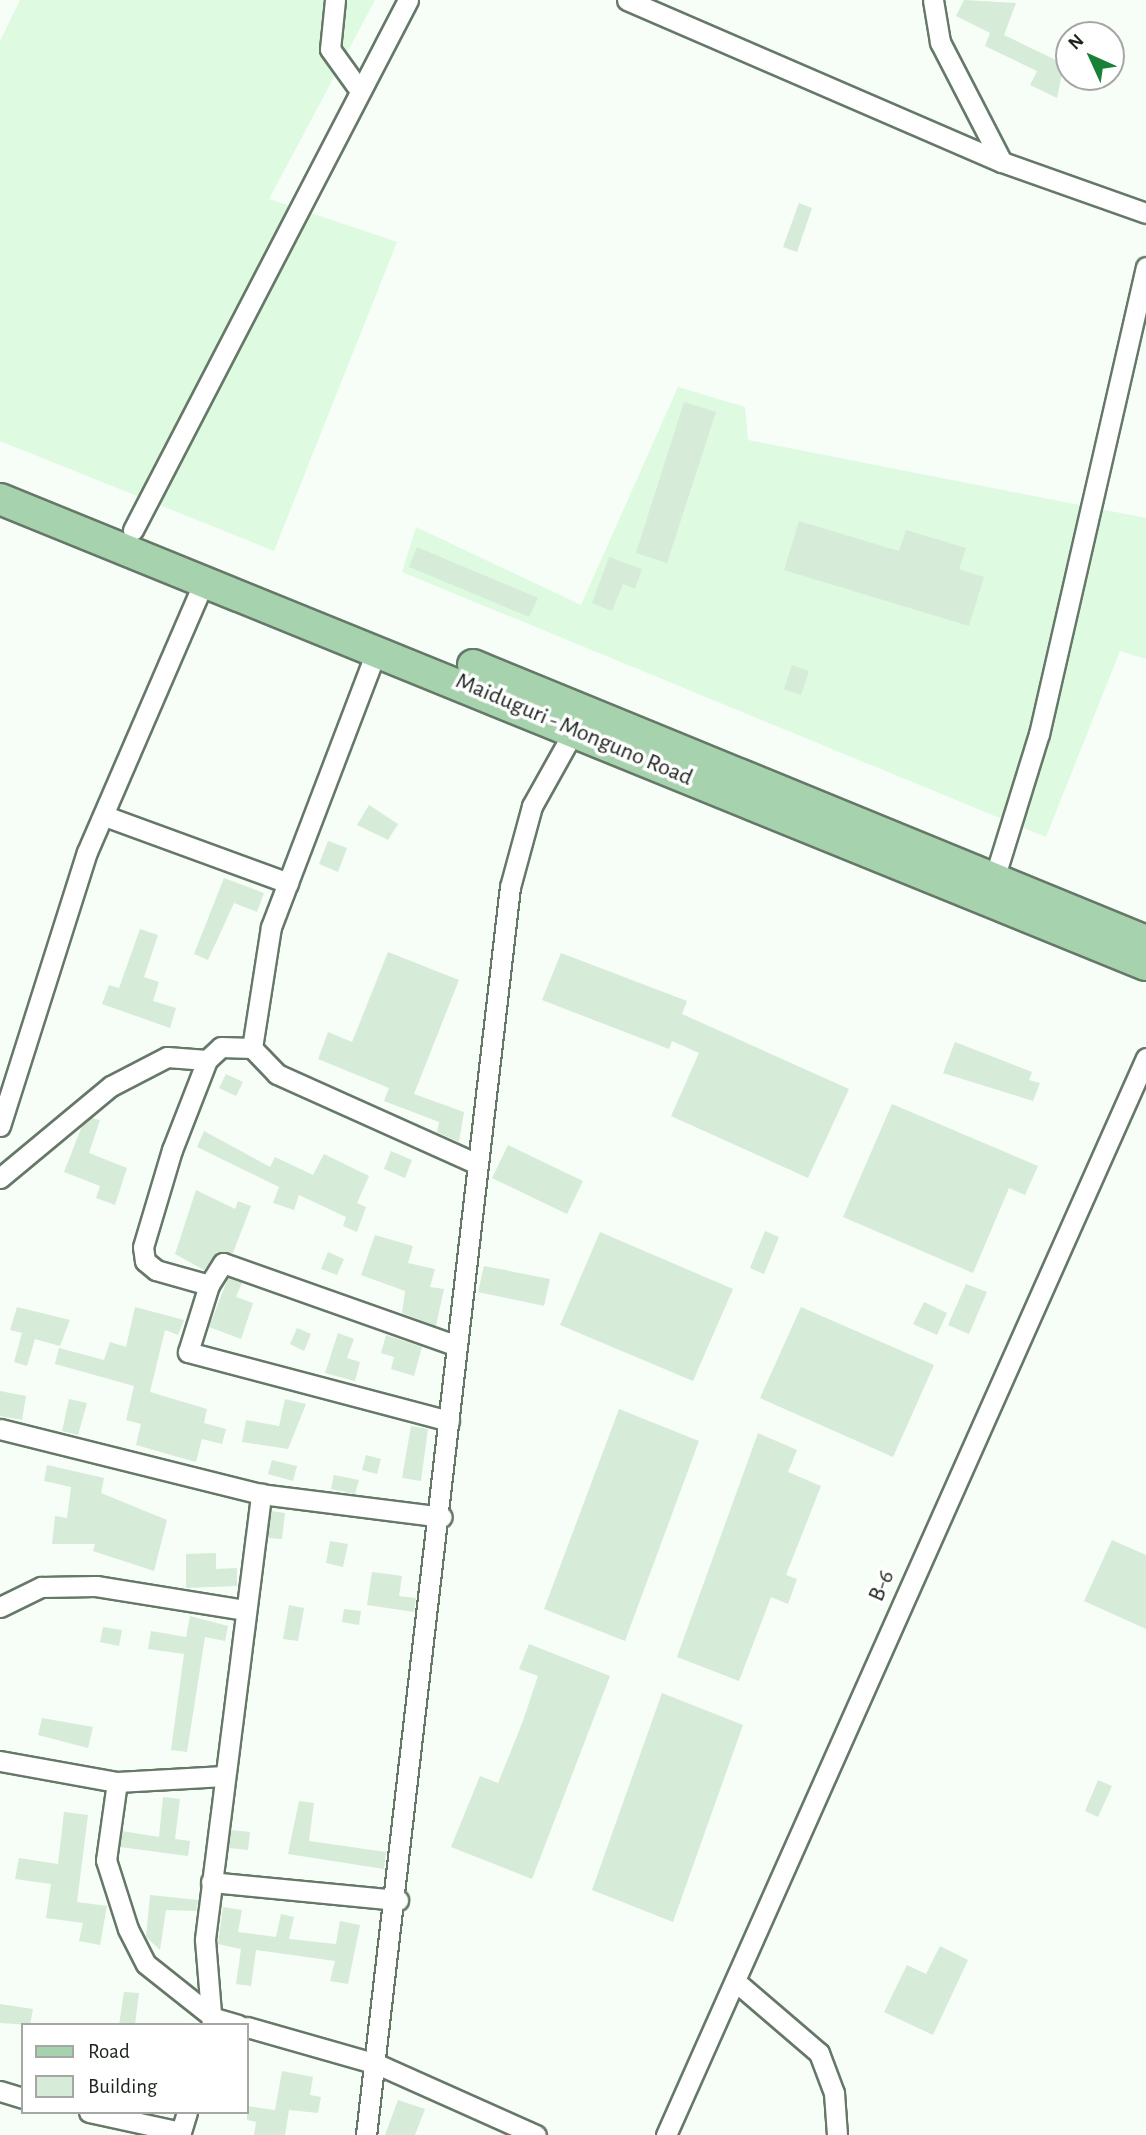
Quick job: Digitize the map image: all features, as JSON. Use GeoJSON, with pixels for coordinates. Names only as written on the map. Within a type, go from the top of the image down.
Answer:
{"type":"FeatureCollection","features":[{"type":"Feature","properties":{"kind":"main road","name":"Maiduguri - Monguno Road"},"geometry":{"type":"LineString","coordinates":[[0,478],[1146,941]]}},
{"type":"Feature","properties":{"kind":"main road","name":"Maiduguri - Monguno Road"},"geometry":{"type":"LineString","coordinates":[[0,499],[377,649],[1146,965]]}},
{"type":"Feature","properties":{"kind":"street"},"geometry":{"type":"LineString","coordinates":[[335,0],[330,49],[358,88]]}},
{"type":"Feature","properties":{"kind":"street"},"geometry":{"type":"LineString","coordinates":[[133,530],[358,88],[408,0]]}},
{"type":"Feature","properties":{"kind":"street"},"geometry":{"type":"LineString","coordinates":[[627,0],[1002,162],[1146,213]]}},
{"type":"Feature","properties":{"kind":"street"},"geometry":{"type":"LineString","coordinates":[[933,0],[940,42],[1002,162]]}},
{"type":"Feature","properties":{"kind":"street"},"geometry":{"type":"LineString","coordinates":[[994,879],[1039,734],[1146,267]]}},
{"type":"Feature","properties":{"kind":"street"},"geometry":{"type":"LineString","coordinates":[[0,1126],[22,1042],[105,816],[204,581]]}},
{"type":"Feature","properties":{"kind":"street"},"geometry":{"type":"LineString","coordinates":[[252,1048],[271,927],[377,649]]}},
{"type":"Feature","properties":{"kind":"street"},"geometry":{"type":"LineString","coordinates":[[366,2135],[398,1900],[442,1517],[449,1421],[477,1164],[510,887],[532,806],[574,731]]}},
{"type":"Feature","properties":{"kind":"street"},"geometry":{"type":"LineString","coordinates":[[105,816],[288,883]]}},
{"type":"Feature","properties":{"kind":"street"},"geometry":{"type":"LineString","coordinates":[[209,1285],[156,1270],[145,1261],[143,1247],[207,1060],[221,1047],[252,1048],[277,1074],[477,1164]]}},
{"type":"Feature","properties":{"kind":"street"},"geometry":{"type":"LineString","coordinates":[[0,1178],[111,1086],[167,1057],[207,1060]]}},
{"type":"Feature","properties":{"kind":"street","name":"B-6"},"geometry":{"type":"LineString","coordinates":[[666,2135],[1146,1058]]}},
{"type":"Feature","properties":{"kind":"street"},"geometry":{"type":"LineString","coordinates":[[449,1421],[200,1360],[188,1352],[209,1285],[223,1263],[234,1264],[457,1346]]}},
{"type":"Feature","properties":{"kind":"street"},"geometry":{"type":"LineString","coordinates":[[0,1429],[261,1494],[442,1517]]}},
{"type":"Feature","properties":{"kind":"street"},"geometry":{"type":"LineString","coordinates":[[213,2021],[205,1939],[244,1610],[261,1494]]}},
{"type":"Feature","properties":{"kind":"street"},"geometry":{"type":"LineString","coordinates":[[0,1607],[41,1587],[96,1586],[244,1610]]}},
{"type":"Feature","properties":{"kind":"street"},"geometry":{"type":"LineString","coordinates":[[0,1761],[117,1782],[224,1776]]}},
{"type":"Feature","properties":{"kind":"street"},"geometry":{"type":"LineString","coordinates":[[117,1782],[106,1860],[128,1929],[146,1964],[213,2021]]}},
{"type":"Feature","properties":{"kind":"street"},"geometry":{"type":"LineString","coordinates":[[211,1882],[398,1900]]}},
{"type":"Feature","properties":{"kind":"street"},"geometry":{"type":"LineString","coordinates":[[734,1980],[819,2053],[834,2093],[837,2135]]}},
{"type":"Feature","properties":{"kind":"street"},"geometry":{"type":"LineString","coordinates":[[248,2027],[377,2064],[536,2135]]}},
{"type":"Feature","properties":{"kind":"street"},"geometry":{"type":"LineString","coordinates":[[0,2091],[21,2097]]}},
{"type":"Feature","properties":{"kind":"street"},"geometry":{"type":"LineString","coordinates":[[98,2114],[181,2133],[186,2114]]}},
{"type":"Feature","properties":{"kind":"shaded area"},"geometry":{"type":"Polygon","coordinates":[[[20,0],[375,0],[269,199],[397,242],[274,551],[0,441],[0,41],[20,0]]]}},
{"type":"Feature","properties":{"kind":"shaded area"},"geometry":{"type":"Polygon","coordinates":[[[678,387],[745,407],[748,440],[1146,518],[1146,659],[1120,651],[1046,837],[402,572],[416,527],[581,605],[678,387]]]}},
{"type":"Feature","properties":{"kind":"building"},"geometry":{"type":"Polygon","coordinates":[[[964,0],[1016,3],[1004,35],[1055,60],[1057,98],[1030,85],[1037,71],[985,46],[990,33],[956,16],[964,0]]]}},
{"type":"Feature","properties":{"kind":"building"},"geometry":{"type":"Polygon","coordinates":[[[799,203],[812,208],[797,252],[783,247],[799,203]]]}},
{"type":"Feature","properties":{"kind":"building"},"geometry":{"type":"Polygon","coordinates":[[[684,402],[716,412],[667,563],[636,553],[684,402]]]}},
{"type":"Feature","properties":{"kind":"building"},"geometry":{"type":"Polygon","coordinates":[[[799,521],[899,551],[906,530],[966,548],[959,569],[984,577],[969,626],[784,570],[799,521]]]}},
{"type":"Feature","properties":{"kind":"building"},"geometry":{"type":"Polygon","coordinates":[[[417,547],[538,598],[529,617],[409,567],[417,547]]]}},
{"type":"Feature","properties":{"kind":"building"},"geometry":{"type":"Polygon","coordinates":[[[609,557],[642,569],[635,589],[623,584],[612,611],[592,603],[609,557]]]}},
{"type":"Feature","properties":{"kind":"building"},"geometry":{"type":"Polygon","coordinates":[[[792,665],[809,671],[801,695],[784,689],[792,665]]]}},
{"type":"Feature","properties":{"kind":"building"},"geometry":{"type":"Polygon","coordinates":[[[369,805],[398,824],[388,840],[357,825],[369,805]]]}},
{"type":"Feature","properties":{"kind":"building"},"geometry":{"type":"Polygon","coordinates":[[[328,841],[347,848],[338,872],[319,864],[328,841]]]}},
{"type":"Feature","properties":{"kind":"building"},"geometry":{"type":"Polygon","coordinates":[[[224,878],[264,893],[257,912],[234,903],[208,960],[194,954],[224,878]]]}},
{"type":"Feature","properties":{"kind":"building"},"geometry":{"type":"Polygon","coordinates":[[[140,929],[158,935],[144,977],[159,982],[153,1001],[176,1008],[170,1028],[102,1004],[109,985],[119,988],[140,929]]]}},
{"type":"Feature","properties":{"kind":"building"},"geometry":{"type":"Polygon","coordinates":[[[388,952],[459,980],[414,1094],[464,1112],[459,1142],[437,1132],[439,1122],[384,1101],[389,1088],[318,1059],[328,1032],[352,1042],[388,952]]]}},
{"type":"Feature","properties":{"kind":"building"},"geometry":{"type":"Polygon","coordinates":[[[561,953],[687,1001],[682,1014],[849,1089],[808,1178],[671,1116],[699,1053],[672,1041],[669,1049],[542,1000],[561,953]]]}},
{"type":"Feature","properties":{"kind":"building"},"geometry":{"type":"Polygon","coordinates":[[[955,1042],[1032,1072],[1029,1080],[1040,1083],[1033,1101],[943,1073],[955,1042]]]}},
{"type":"Feature","properties":{"kind":"building"},"geometry":{"type":"Polygon","coordinates":[[[226,1074],[243,1082],[236,1096],[219,1088],[226,1074]]]}},
{"type":"Feature","properties":{"kind":"building"},"geometry":{"type":"Polygon","coordinates":[[[892,1104],[1038,1166],[1025,1195],[1009,1188],[973,1273],[843,1217],[892,1104]]]}},
{"type":"Feature","properties":{"kind":"building"},"geometry":{"type":"Polygon","coordinates":[[[92,1118],[100,1120],[89,1153],[127,1168],[115,1205],[96,1198],[100,1186],[64,1172],[82,1126],[92,1118]]]}},
{"type":"Feature","properties":{"kind":"building"},"geometry":{"type":"Polygon","coordinates":[[[204,1131],[270,1167],[275,1157],[313,1175],[324,1154],[369,1176],[357,1203],[366,1207],[357,1232],[343,1226],[346,1217],[299,1195],[294,1210],[273,1203],[279,1187],[197,1147],[204,1131]]]}},
{"type":"Feature","properties":{"kind":"building"},"geometry":{"type":"Polygon","coordinates":[[[508,1145],[583,1181],[567,1214],[492,1178],[508,1145]]]}},
{"type":"Feature","properties":{"kind":"building"},"geometry":{"type":"Polygon","coordinates":[[[391,1151],[412,1160],[405,1178],[384,1169],[391,1151]]]}},
{"type":"Feature","properties":{"kind":"building"},"geometry":{"type":"Polygon","coordinates":[[[196,1190],[235,1209],[238,1201],[251,1206],[233,1253],[217,1252],[204,1270],[175,1254],[196,1190]]]}},
{"type":"Feature","properties":{"kind":"building"},"geometry":{"type":"Polygon","coordinates":[[[765,1231],[779,1237],[764,1274],[750,1268],[765,1231]]]}},
{"type":"Feature","properties":{"kind":"building"},"geometry":{"type":"Polygon","coordinates":[[[600,1232],[733,1289],[693,1381],[560,1325],[600,1232]]]}},
{"type":"Feature","properties":{"kind":"building"},"geometry":{"type":"Polygon","coordinates":[[[375,1235],[413,1246],[408,1263],[435,1269],[430,1287],[444,1289],[436,1326],[402,1313],[405,1291],[361,1275],[375,1235]]]}},
{"type":"Feature","properties":{"kind":"building"},"geometry":{"type":"Polygon","coordinates":[[[328,1252],[344,1259],[337,1275],[321,1269],[328,1252]]]}},
{"type":"Feature","properties":{"kind":"building"},"geometry":{"type":"Polygon","coordinates":[[[484,1266],[550,1279],[544,1306],[478,1292],[484,1266]]]}},
{"type":"Feature","properties":{"kind":"building"},"geometry":{"type":"Polygon","coordinates":[[[228,1278],[242,1283],[236,1297],[253,1303],[241,1339],[209,1327],[228,1278]]]}},
{"type":"Feature","properties":{"kind":"building"},"geometry":{"type":"Polygon","coordinates":[[[966,1284],[987,1292],[969,1334],[948,1325],[966,1284]]]}},
{"type":"Feature","properties":{"kind":"building"},"geometry":{"type":"Polygon","coordinates":[[[924,1302],[947,1313],[937,1335],[913,1324],[924,1302]]]}},
{"type":"Feature","properties":{"kind":"building"},"geometry":{"type":"Polygon","coordinates":[[[17,1307],[70,1320],[60,1346],[35,1339],[27,1366],[14,1362],[22,1333],[10,1330],[17,1307]]]}},
{"type":"Feature","properties":{"kind":"building"},"geometry":{"type":"Polygon","coordinates":[[[135,1307],[184,1320],[178,1335],[165,1330],[150,1392],[207,1409],[204,1423],[226,1429],[222,1444],[202,1439],[196,1462],[136,1445],[141,1424],[126,1420],[134,1386],[55,1364],[59,1348],[104,1360],[110,1342],[126,1347],[135,1307]]]}},
{"type":"Feature","properties":{"kind":"building"},"geometry":{"type":"Polygon","coordinates":[[[801,1307],[934,1365],[893,1457],[760,1398],[801,1307]]]}},
{"type":"Feature","properties":{"kind":"building"},"geometry":{"type":"Polygon","coordinates":[[[297,1328],[311,1334],[304,1351],[290,1344],[297,1328]]]}},
{"type":"Feature","properties":{"kind":"building"},"geometry":{"type":"Polygon","coordinates":[[[338,1333],[354,1339],[347,1358],[360,1362],[355,1381],[325,1373],[338,1333]]]}},
{"type":"Feature","properties":{"kind":"building"},"geometry":{"type":"Polygon","coordinates":[[[386,1335],[422,1347],[414,1376],[391,1369],[394,1357],[381,1353],[386,1335]]]}},
{"type":"Feature","properties":{"kind":"building"},"geometry":{"type":"Polygon","coordinates":[[[0,1391],[26,1396],[22,1420],[0,1416],[0,1391]]]}},
{"type":"Feature","properties":{"kind":"building"},"geometry":{"type":"Polygon","coordinates":[[[69,1399],[87,1403],[78,1435],[62,1431],[69,1399]]]}},
{"type":"Feature","properties":{"kind":"building"},"geometry":{"type":"Polygon","coordinates":[[[285,1399],[306,1404],[288,1449],[242,1442],[246,1420],[279,1426],[285,1399]]]}},
{"type":"Feature","properties":{"kind":"building"},"geometry":{"type":"Polygon","coordinates":[[[619,1409],[699,1441],[625,1641],[544,1609],[619,1409]]]}},
{"type":"Feature","properties":{"kind":"building"},"geometry":{"type":"Polygon","coordinates":[[[411,1426],[428,1429],[421,1481],[402,1478],[411,1426]]]}},
{"type":"Feature","properties":{"kind":"building"},"geometry":{"type":"Polygon","coordinates":[[[758,1433],[797,1450],[788,1472],[821,1486],[786,1575],[797,1579],[788,1604],[771,1597],[739,1681],[677,1657],[758,1433]]]}},
{"type":"Feature","properties":{"kind":"building"},"geometry":{"type":"Polygon","coordinates":[[[366,1455],[381,1459],[377,1474],[362,1470],[366,1455]]]}},
{"type":"Feature","properties":{"kind":"building"},"geometry":{"type":"Polygon","coordinates":[[[272,1460],[297,1466],[293,1481],[268,1474],[272,1460]]]}},
{"type":"Feature","properties":{"kind":"building"},"geometry":{"type":"Polygon","coordinates":[[[47,1465],[104,1478],[101,1493],[167,1520],[154,1571],[93,1551],[95,1544],[52,1544],[55,1516],[67,1518],[71,1487],[44,1481],[47,1465]]]}},
{"type":"Feature","properties":{"kind":"building"},"geometry":{"type":"Polygon","coordinates":[[[334,1475],[359,1480],[355,1494],[331,1489],[334,1475]]]}},
{"type":"Feature","properties":{"kind":"building"},"geometry":{"type":"Polygon","coordinates":[[[271,1511],[285,1513],[282,1539],[268,1538],[271,1511]]]}},
{"type":"Feature","properties":{"kind":"building"},"geometry":{"type":"Polygon","coordinates":[[[1112,1540],[1146,1555],[1146,1629],[1084,1601],[1112,1540]]]}},
{"type":"Feature","properties":{"kind":"building"},"geometry":{"type":"Polygon","coordinates":[[[330,1541],[348,1544],[343,1567],[326,1563],[330,1541]]]}},
{"type":"Feature","properties":{"kind":"building"},"geometry":{"type":"Polygon","coordinates":[[[216,1553],[216,1569],[237,1568],[237,1586],[186,1588],[186,1554],[216,1553]]]}},
{"type":"Feature","properties":{"kind":"building"},"geometry":{"type":"Polygon","coordinates":[[[372,1572],[402,1576],[399,1596],[416,1598],[414,1612],[367,1605],[372,1572]]]}},
{"type":"Feature","properties":{"kind":"building"},"geometry":{"type":"Polygon","coordinates":[[[289,1605],[304,1608],[298,1641],[283,1639],[289,1605]]]}},
{"type":"Feature","properties":{"kind":"building"},"geometry":{"type":"Polygon","coordinates":[[[344,1609],[361,1611],[359,1625],[342,1622],[344,1609]]]}},
{"type":"Feature","properties":{"kind":"building"},"geometry":{"type":"Polygon","coordinates":[[[190,1616],[228,1626],[225,1641],[205,1637],[187,1752],[171,1750],[184,1654],[148,1649],[151,1631],[186,1637],[190,1616]]]}},
{"type":"Feature","properties":{"kind":"building"},"geometry":{"type":"Polygon","coordinates":[[[103,1627],[122,1630],[119,1646],[100,1642],[103,1627]]]}},
{"type":"Feature","properties":{"kind":"building"},"geometry":{"type":"Polygon","coordinates":[[[529,1644],[610,1676],[532,1879],[451,1847],[480,1776],[498,1783],[523,1721],[538,1676],[519,1669],[529,1644]]]}},
{"type":"Feature","properties":{"kind":"building"},"geometry":{"type":"Polygon","coordinates":[[[662,1693],[743,1725],[673,1922],[592,1890],[662,1693]]]}},
{"type":"Feature","properties":{"kind":"building"},"geometry":{"type":"Polygon","coordinates":[[[42,1718],[93,1727],[88,1748],[38,1735],[42,1718]]]}},
{"type":"Feature","properties":{"kind":"building"},"geometry":{"type":"Polygon","coordinates":[[[1098,1780],[1112,1786],[1098,1817],[1085,1811],[1098,1780]]]}},
{"type":"Feature","properties":{"kind":"building"},"geometry":{"type":"Polygon","coordinates":[[[163,1797],[180,1799],[175,1839],[190,1841],[188,1856],[120,1847],[122,1831],[159,1837],[163,1797]]]}},
{"type":"Feature","properties":{"kind":"building"},"geometry":{"type":"Polygon","coordinates":[[[299,1801],[314,1803],[309,1841],[386,1852],[384,1869],[288,1854],[299,1801]]]}},
{"type":"Feature","properties":{"kind":"building"},"geometry":{"type":"Polygon","coordinates":[[[64,1812],[88,1815],[77,1902],[107,1906],[100,1945],[79,1941],[83,1923],[46,1918],[51,1884],[15,1879],[19,1858],[58,1864],[64,1812]]]}},
{"type":"Feature","properties":{"kind":"building"},"geometry":{"type":"Polygon","coordinates":[[[231,1830],[250,1832],[248,1850],[229,1848],[231,1830]]]}},
{"type":"Feature","properties":{"kind":"building"},"geometry":{"type":"Polygon","coordinates":[[[150,1895],[198,1900],[196,1911],[166,1910],[160,1950],[146,1937],[150,1895]]]}},
{"type":"Feature","properties":{"kind":"building"},"geometry":{"type":"Polygon","coordinates":[[[223,1907],[242,1910],[238,1932],[276,1937],[281,1914],[294,1917],[289,1939],[336,1944],[340,1921],[360,1925],[348,1984],[330,1981],[335,1961],[256,1950],[251,1986],[236,1984],[241,1949],[218,1944],[223,1907]]]}},
{"type":"Feature","properties":{"kind":"building"},"geometry":{"type":"Polygon","coordinates":[[[940,1946],[968,1960],[933,2035],[884,2012],[907,1965],[926,1974],[940,1946]]]}},
{"type":"Feature","properties":{"kind":"building"},"geometry":{"type":"Polygon","coordinates":[[[124,1992],[139,1993],[135,2023],[119,2023],[124,1992]]]}},
{"type":"Feature","properties":{"kind":"building"},"geometry":{"type":"Polygon","coordinates":[[[0,2004],[33,2009],[30,2023],[0,2023],[0,2004]]]}},
{"type":"Feature","properties":{"kind":"building"},"geometry":{"type":"Polygon","coordinates":[[[282,2071],[313,2077],[310,2095],[321,2097],[318,2113],[289,2110],[285,2135],[254,2135],[256,2122],[247,2120],[248,2106],[275,2110],[282,2071]]]}},
{"type":"Feature","properties":{"kind":"building"},"geometry":{"type":"Polygon","coordinates":[[[398,2100],[425,2109],[415,2135],[385,2135],[398,2100]]]}}]}
